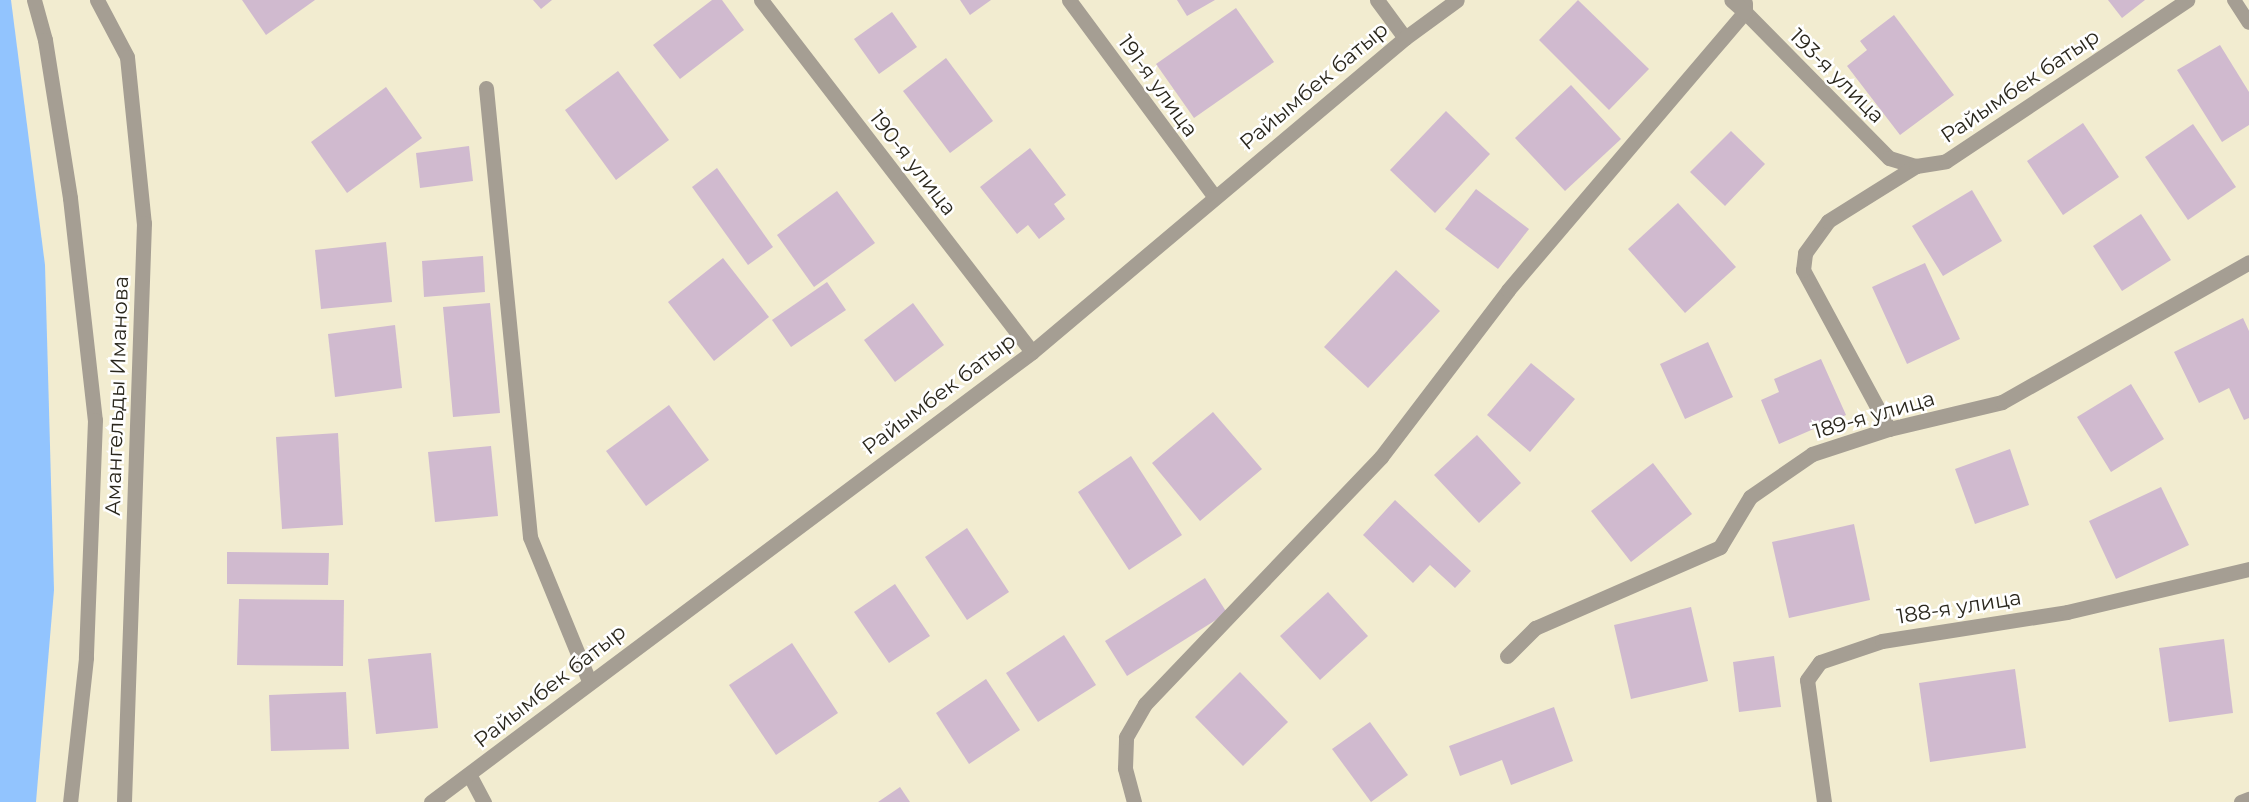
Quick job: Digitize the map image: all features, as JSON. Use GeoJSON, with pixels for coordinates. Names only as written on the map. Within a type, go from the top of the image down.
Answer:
{"type":"FeatureCollection","features":[{"type":"Feature","properties":{"kind":"street"},"geometry":{"type":"LineString","coordinates":[[34,0],[45,40],[70,198],[95,420],[86,658],[70,802]]}},
{"type":"Feature","properties":{"kind":"street","name":"Амангельды Иманова"},"geometry":{"type":"LineString","coordinates":[[97,0],[127,57],[144,223],[124,802]]}},
{"type":"Feature","properties":{"kind":"street","name":"190-я улица"},"geometry":{"type":"LineString","coordinates":[[760,0],[1032,352]]}},
{"type":"Feature","properties":{"kind":"street","name":"191-я улица"},"geometry":{"type":"LineString","coordinates":[[1069,0],[1214,196]]}},
{"type":"Feature","properties":{"kind":"street"},"geometry":{"type":"LineString","coordinates":[[1377,0],[1405,38]]}},
{"type":"Feature","properties":{"kind":"street","name":"Райымбек батыр"},"geometry":{"type":"LineString","coordinates":[[431,802],[470,776],[589,681],[1032,352],[1214,196],[1405,38],[1457,0]]}},
{"type":"Feature","properties":{"kind":"street"},"geometry":{"type":"LineString","coordinates":[[1134,802],[1125,768],[1126,737],[1145,704],[1381,457],[1508,290],[1745,6],[1731,0]]}},
{"type":"Feature","properties":{"kind":"street","name":"Райымбек батыр"},"geometry":{"type":"LineString","coordinates":[[1889,429],[1803,270],[1804,253],[1828,221],[1916,166],[1946,161],[2187,0]]}},
{"type":"Feature","properties":{"kind":"street","name":"193-я улица"},"geometry":{"type":"LineString","coordinates":[[1745,6],[1889,158],[1916,166]]}},
{"type":"Feature","properties":{"kind":"street"},"geometry":{"type":"LineString","coordinates":[[486,88],[530,537],[589,681]]}},
{"type":"Feature","properties":{"kind":"street","name":"189-я улица"},"geometry":{"type":"LineString","coordinates":[[1507,656],[1535,628],[1720,547],[1750,497],[1812,454],[1889,429],[2002,402],[2249,262]]}},
{"type":"Feature","properties":{"kind":"street","name":"188-я улица"},"geometry":{"type":"LineString","coordinates":[[1824,802],[1807,680],[1821,662],[1882,641],[2067,612],[2249,569]]}},
{"type":"Feature","properties":{"kind":"street"},"geometry":{"type":"LineString","coordinates":[[470,776],[484,802]]}},
{"type":"Feature","properties":{"kind":"lane"},"geometry":{"type":"LineString","coordinates":[[2234,0],[2249,23]]}},
{"type":"Feature","properties":{"kind":"lane"},"geometry":{"type":"LineString","coordinates":[[2241,802],[2249,800]]}},
{"type":"Feature","properties":{"kind":"water"},"geometry":{"type":"Polygon","coordinates":[[[0,0],[11,0],[45,265],[54,590],[36,802],[0,802],[0,0]]]}},
{"type":"Feature","properties":{"kind":"building"},"geometry":{"type":"Polygon","coordinates":[[[242,0],[315,0],[266,35],[242,0]]]}},
{"type":"Feature","properties":{"kind":"building"},"geometry":{"type":"Polygon","coordinates":[[[533,0],[552,0],[541,9],[533,0]]]}},
{"type":"Feature","properties":{"kind":"building"},"geometry":{"type":"Polygon","coordinates":[[[712,0],[722,0],[744,30],[680,79],[653,45],[712,0]]]}},
{"type":"Feature","properties":{"kind":"building"},"geometry":{"type":"Polygon","coordinates":[[[960,0],[991,0],[970,15],[960,0]]]}},
{"type":"Feature","properties":{"kind":"building"},"geometry":{"type":"Polygon","coordinates":[[[1177,0],[1215,0],[1187,16],[1177,0]]]}},
{"type":"Feature","properties":{"kind":"building"},"geometry":{"type":"Polygon","coordinates":[[[1578,0],[1649,69],[1609,110],[1539,40],[1578,0]]]}},
{"type":"Feature","properties":{"kind":"building"},"geometry":{"type":"Polygon","coordinates":[[[2108,0],[2145,0],[2122,18],[2108,0]]]}},
{"type":"Feature","properties":{"kind":"building"},"geometry":{"type":"Polygon","coordinates":[[[1236,8],[1274,62],[1194,118],[1156,64],[1236,8]]]}},
{"type":"Feature","properties":{"kind":"building"},"geometry":{"type":"Polygon","coordinates":[[[892,12],[917,47],[879,74],[854,39],[892,12]]]}},
{"type":"Feature","properties":{"kind":"building"},"geometry":{"type":"Polygon","coordinates":[[[1894,15],[1954,95],[1900,135],[1847,66],[1867,50],[1860,41],[1894,15]]]}},
{"type":"Feature","properties":{"kind":"building"},"geometry":{"type":"Polygon","coordinates":[[[2220,45],[2249,92],[2249,125],[2222,142],[2177,70],[2220,45]]]}},
{"type":"Feature","properties":{"kind":"building"},"geometry":{"type":"Polygon","coordinates":[[[946,58],[993,121],[950,153],[903,91],[946,58]]]}},
{"type":"Feature","properties":{"kind":"building"},"geometry":{"type":"Polygon","coordinates":[[[618,71],[669,140],[616,180],[565,110],[618,71]]]}},
{"type":"Feature","properties":{"kind":"building"},"geometry":{"type":"Polygon","coordinates":[[[1571,85],[1621,139],[1565,191],[1515,138],[1571,85]]]}},
{"type":"Feature","properties":{"kind":"building"},"geometry":{"type":"Polygon","coordinates":[[[386,87],[422,138],[347,193],[311,142],[386,87]]]}},
{"type":"Feature","properties":{"kind":"building"},"geometry":{"type":"Polygon","coordinates":[[[1446,111],[1490,154],[1435,213],[1390,170],[1446,111]]]}},
{"type":"Feature","properties":{"kind":"building"},"geometry":{"type":"Polygon","coordinates":[[[2083,123],[2119,177],[2063,215],[2027,161],[2083,123]]]}},
{"type":"Feature","properties":{"kind":"building"},"geometry":{"type":"Polygon","coordinates":[[[2193,124],[2236,187],[2188,220],[2145,157],[2193,124]]]}},
{"type":"Feature","properties":{"kind":"building"},"geometry":{"type":"Polygon","coordinates":[[[1731,131],[1765,164],[1725,206],[1690,172],[1731,131]]]}},
{"type":"Feature","properties":{"kind":"building"},"geometry":{"type":"Polygon","coordinates":[[[469,146],[473,181],[420,188],[416,153],[469,146]]]}},
{"type":"Feature","properties":{"kind":"building"},"geometry":{"type":"Polygon","coordinates":[[[1030,148],[1066,195],[1054,204],[1065,219],[1039,239],[1028,225],[1017,234],[980,187],[1030,148]]]}},
{"type":"Feature","properties":{"kind":"building"},"geometry":{"type":"Polygon","coordinates":[[[717,168],[773,247],[748,265],[692,187],[717,168]]]}},
{"type":"Feature","properties":{"kind":"building"},"geometry":{"type":"Polygon","coordinates":[[[1476,189],[1529,229],[1498,269],[1445,229],[1476,189]]]}},
{"type":"Feature","properties":{"kind":"building"},"geometry":{"type":"Polygon","coordinates":[[[1972,190],[2002,241],[1943,276],[1912,226],[1972,190]]]}},
{"type":"Feature","properties":{"kind":"building"},"geometry":{"type":"Polygon","coordinates":[[[837,191],[875,243],[814,287],[777,235],[837,191]]]}},
{"type":"Feature","properties":{"kind":"building"},"geometry":{"type":"Polygon","coordinates":[[[1678,203],[1736,267],[1685,313],[1628,249],[1678,203]]]}},
{"type":"Feature","properties":{"kind":"building"},"geometry":{"type":"Polygon","coordinates":[[[2141,214],[2171,260],[2122,291],[2093,246],[2141,214]]]}},
{"type":"Feature","properties":{"kind":"building"},"geometry":{"type":"Polygon","coordinates":[[[386,242],[392,302],[321,309],[315,250],[386,242]]]}},
{"type":"Feature","properties":{"kind":"building"},"geometry":{"type":"Polygon","coordinates":[[[483,256],[485,292],[424,297],[422,261],[483,256]]]}},
{"type":"Feature","properties":{"kind":"building"},"geometry":{"type":"Polygon","coordinates":[[[723,258],[769,317],[714,361],[668,302],[723,258]]]}},
{"type":"Feature","properties":{"kind":"building"},"geometry":{"type":"Polygon","coordinates":[[[1925,263],[1960,339],[1907,364],[1872,287],[1925,263]]]}},
{"type":"Feature","properties":{"kind":"building"},"geometry":{"type":"Polygon","coordinates":[[[1396,270],[1440,311],[1368,388],[1324,347],[1396,270]]]}},
{"type":"Feature","properties":{"kind":"building"},"geometry":{"type":"Polygon","coordinates":[[[827,282],[846,310],[791,347],[772,320],[827,282]]]}},
{"type":"Feature","properties":{"kind":"building"},"geometry":{"type":"Polygon","coordinates":[[[490,303],[500,413],[453,417],[443,307],[490,303]]]}},
{"type":"Feature","properties":{"kind":"building"},"geometry":{"type":"Polygon","coordinates":[[[913,303],[944,345],[895,382],[864,340],[913,303]]]}},
{"type":"Feature","properties":{"kind":"building"},"geometry":{"type":"Polygon","coordinates":[[[2243,318],[2249,331],[2249,418],[2244,420],[2229,388],[2199,403],[2174,352],[2243,318]]]}},
{"type":"Feature","properties":{"kind":"building"},"geometry":{"type":"Polygon","coordinates":[[[395,325],[402,388],[335,397],[328,334],[395,325]]]}},
{"type":"Feature","properties":{"kind":"building"},"geometry":{"type":"Polygon","coordinates":[[[1708,342],[1733,397],[1685,419],[1660,364],[1708,342]]]}},
{"type":"Feature","properties":{"kind":"building"},"geometry":{"type":"Polygon","coordinates":[[[1821,359],[1846,415],[1779,444],[1761,400],[1779,392],[1774,379],[1821,359]]]}},
{"type":"Feature","properties":{"kind":"building"},"geometry":{"type":"Polygon","coordinates":[[[1531,363],[1575,399],[1530,452],[1487,415],[1531,363]]]}},
{"type":"Feature","properties":{"kind":"building"},"geometry":{"type":"Polygon","coordinates":[[[2131,384],[2164,439],[2111,472],[2077,417],[2131,384]]]}},
{"type":"Feature","properties":{"kind":"building"},"geometry":{"type":"Polygon","coordinates":[[[669,405],[709,460],[646,506],[606,451],[669,405]]]}},
{"type":"Feature","properties":{"kind":"building"},"geometry":{"type":"Polygon","coordinates":[[[1213,412],[1262,469],[1200,521],[1152,463],[1213,412]]]}},
{"type":"Feature","properties":{"kind":"building"},"geometry":{"type":"Polygon","coordinates":[[[338,433],[343,525],[282,529],[276,437],[338,433]]]}},
{"type":"Feature","properties":{"kind":"building"},"geometry":{"type":"Polygon","coordinates":[[[1477,435],[1521,483],[1479,523],[1434,475],[1477,435]]]}},
{"type":"Feature","properties":{"kind":"building"},"geometry":{"type":"Polygon","coordinates":[[[491,446],[498,516],[435,522],[428,452],[491,446]]]}},
{"type":"Feature","properties":{"kind":"building"},"geometry":{"type":"Polygon","coordinates":[[[2010,449],[2029,505],[1975,524],[1955,469],[2010,449]]]}},
{"type":"Feature","properties":{"kind":"building"},"geometry":{"type":"Polygon","coordinates":[[[1131,456],[1182,535],[1129,570],[1078,492],[1131,456]]]}},
{"type":"Feature","properties":{"kind":"building"},"geometry":{"type":"Polygon","coordinates":[[[1653,463],[1692,514],[1631,562],[1591,511],[1653,463]]]}},
{"type":"Feature","properties":{"kind":"building"},"geometry":{"type":"Polygon","coordinates":[[[2161,487],[2189,545],[2116,579],[2089,521],[2161,487]]]}},
{"type":"Feature","properties":{"kind":"building"},"geometry":{"type":"Polygon","coordinates":[[[1395,500],[1471,571],[1455,588],[1430,565],[1413,583],[1363,535],[1395,500]]]}},
{"type":"Feature","properties":{"kind":"building"},"geometry":{"type":"Polygon","coordinates":[[[1854,524],[1870,600],[1789,618],[1772,542],[1854,524]]]}},
{"type":"Feature","properties":{"kind":"building"},"geometry":{"type":"Polygon","coordinates":[[[967,528],[1009,592],[967,620],[925,557],[967,528]]]}},
{"type":"Feature","properties":{"kind":"building"},"geometry":{"type":"Polygon","coordinates":[[[227,552],[329,553],[328,585],[227,584],[227,552]]]}},
{"type":"Feature","properties":{"kind":"building"},"geometry":{"type":"Polygon","coordinates":[[[1205,578],[1227,613],[1127,676],[1105,641],[1205,578]]]}},
{"type":"Feature","properties":{"kind":"building"},"geometry":{"type":"Polygon","coordinates":[[[895,584],[930,636],[889,663],[854,612],[895,584]]]}},
{"type":"Feature","properties":{"kind":"building"},"geometry":{"type":"Polygon","coordinates":[[[1328,592],[1368,636],[1320,680],[1280,636],[1328,592]]]}},
{"type":"Feature","properties":{"kind":"building"},"geometry":{"type":"Polygon","coordinates":[[[239,599],[344,600],[343,666],[237,665],[239,599]]]}},
{"type":"Feature","properties":{"kind":"building"},"geometry":{"type":"Polygon","coordinates":[[[1691,607],[1708,681],[1631,699],[1614,625],[1691,607]]]}},
{"type":"Feature","properties":{"kind":"building"},"geometry":{"type":"Polygon","coordinates":[[[1064,635],[1096,685],[1038,722],[1006,673],[1064,635]]]}},
{"type":"Feature","properties":{"kind":"building"},"geometry":{"type":"Polygon","coordinates":[[[2224,639],[2233,713],[2169,722],[2159,648],[2224,639]]]}},
{"type":"Feature","properties":{"kind":"building"},"geometry":{"type":"Polygon","coordinates":[[[792,643],[838,713],[776,755],[729,685],[792,643]]]}},
{"type":"Feature","properties":{"kind":"building"},"geometry":{"type":"Polygon","coordinates":[[[431,653],[438,728],[376,734],[368,659],[431,653]]]}},
{"type":"Feature","properties":{"kind":"building"},"geometry":{"type":"Polygon","coordinates":[[[1774,656],[1781,707],[1739,712],[1733,662],[1774,656]]]}},
{"type":"Feature","properties":{"kind":"building"},"geometry":{"type":"Polygon","coordinates":[[[2015,669],[2026,748],[1930,762],[1919,683],[2015,669]]]}},
{"type":"Feature","properties":{"kind":"building"},"geometry":{"type":"Polygon","coordinates":[[[1240,672],[1288,722],[1243,766],[1195,717],[1240,672]]]}},
{"type":"Feature","properties":{"kind":"building"},"geometry":{"type":"Polygon","coordinates":[[[986,679],[1020,730],[969,764],[936,713],[986,679]]]}},
{"type":"Feature","properties":{"kind":"building"},"geometry":{"type":"Polygon","coordinates":[[[346,692],[349,749],[271,751],[269,695],[346,692]]]}},
{"type":"Feature","properties":{"kind":"building"},"geometry":{"type":"Polygon","coordinates":[[[1554,707],[1573,761],[1511,785],[1502,760],[1460,776],[1449,746],[1554,707]]]}},
{"type":"Feature","properties":{"kind":"building"},"geometry":{"type":"Polygon","coordinates":[[[1370,722],[1408,775],[1371,802],[1332,749],[1370,722]]]}},
{"type":"Feature","properties":{"kind":"building"},"geometry":{"type":"Polygon","coordinates":[[[900,787],[910,802],[878,802],[900,787]]]}}]}
